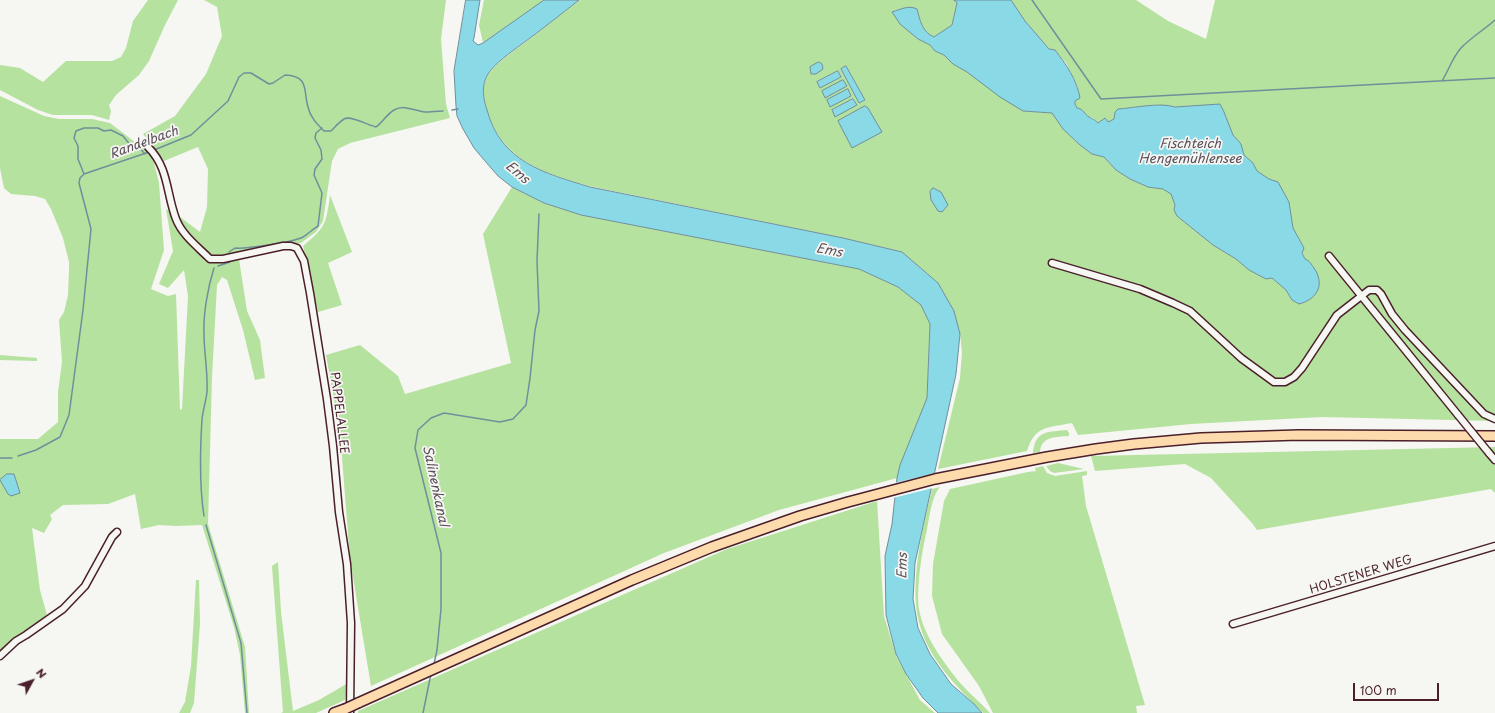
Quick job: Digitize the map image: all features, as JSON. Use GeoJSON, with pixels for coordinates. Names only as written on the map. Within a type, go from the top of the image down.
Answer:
{"type":"FeatureCollection","features":[{"type":"Feature","properties":{"kind":"main road"},"geometry":{"type":"LineString","coordinates":[[334,713],[347,711],[358,703],[502,638],[632,580],[702,551],[793,518],[935,479],[1047,457],[1134,444],[1201,438],[1300,435],[1495,436]]}},
{"type":"Feature","properties":{"kind":"street","name":"PAPPELALLEE"},"geometry":{"type":"LineString","coordinates":[[148,146],[155,153],[162,166],[176,218],[182,229],[210,259],[223,259],[263,249],[291,246],[297,248],[304,261],[327,399],[333,446],[338,512],[348,564],[351,623],[347,711]]}},
{"type":"Feature","properties":{"kind":"street"},"geometry":{"type":"LineString","coordinates":[[1329,256],[1360,296],[1495,460]]}},
{"type":"Feature","properties":{"kind":"street"},"geometry":{"type":"LineString","coordinates":[[1052,263],[1140,289],[1174,303],[1190,312],[1241,358],[1274,382],[1285,382],[1294,377],[1302,368],[1337,315],[1369,290],[1377,290],[1381,294],[1392,314],[1405,330],[1484,414],[1495,419]]}},
{"type":"Feature","properties":{"kind":"street"},"geometry":{"type":"LineString","coordinates":[[0,656],[16,641],[63,608],[85,586],[112,537],[117,532]]}},
{"type":"Feature","properties":{"kind":"street","name":"HOLSTENER WEG"},"geometry":{"type":"LineString","coordinates":[[1233,624],[1495,546]]}},
{"type":"Feature","properties":{"kind":"green space"},"geometry":{"type":"Polygon","coordinates":[[[148,0],[178,0],[149,61],[139,75],[116,95],[109,105],[111,111],[109,120],[92,115],[53,115],[38,110],[0,90],[0,65],[20,68],[43,82],[66,61],[112,61],[121,57],[126,48],[133,21],[148,0]]]}},
{"type":"Feature","properties":{"kind":"green space"},"geometry":{"type":"Polygon","coordinates":[[[204,0],[446,0],[441,39],[446,104],[450,118],[350,143],[338,149],[332,161],[323,221],[316,232],[301,243],[234,253],[239,259],[247,311],[260,340],[265,378],[255,380],[243,330],[227,280],[222,277],[217,285],[212,377],[208,524],[245,647],[249,713],[245,713],[240,655],[234,627],[202,525],[159,525],[141,529],[135,494],[108,504],[63,505],[50,515],[52,519],[44,533],[32,528],[40,590],[48,619],[0,660],[0,439],[38,439],[58,422],[58,392],[62,362],[59,320],[64,312],[68,295],[69,262],[63,238],[51,209],[45,199],[35,196],[11,194],[4,188],[0,168],[0,96],[44,116],[59,119],[92,119],[110,123],[152,155],[159,183],[164,250],[151,289],[168,296],[176,294],[180,410],[182,409],[188,296],[184,270],[168,288],[159,284],[173,251],[166,209],[180,217],[200,232],[207,207],[208,169],[198,147],[164,161],[143,134],[175,116],[206,74],[222,36],[217,7],[204,0]]]}},
{"type":"Feature","properties":{"kind":"green space"},"geometry":{"type":"Polygon","coordinates":[[[484,0],[544,0],[483,43],[479,25],[484,0]]]}},
{"type":"Feature","properties":{"kind":"green space"},"geometry":{"type":"Polygon","coordinates":[[[580,0],[954,0],[957,2],[952,25],[934,37],[924,29],[917,9],[908,7],[893,12],[918,39],[930,45],[935,51],[944,55],[953,64],[1023,111],[1052,113],[1063,129],[1092,154],[1104,157],[1116,170],[1130,179],[1148,187],[1163,189],[1171,194],[1175,205],[1174,210],[1177,216],[1213,245],[1236,259],[1249,270],[1266,279],[1272,278],[1286,290],[1292,300],[1305,259],[1302,252],[1304,248],[1293,228],[1278,182],[1269,179],[1257,171],[1253,163],[1244,155],[1241,144],[1233,135],[1220,105],[1175,107],[1155,105],[1118,109],[1115,112],[1114,119],[1108,122],[1105,118],[1098,123],[1077,108],[1075,104],[1078,87],[1066,63],[1055,50],[1049,49],[1025,21],[1011,0],[1136,0],[1168,21],[1206,39],[1215,0],[1495,0],[1495,421],[1321,417],[1191,424],[1078,435],[1072,423],[1049,427],[1038,432],[1034,436],[1027,451],[938,469],[960,378],[962,353],[960,334],[938,283],[902,252],[843,238],[589,186],[541,170],[514,153],[503,142],[494,127],[487,110],[484,84],[488,75],[504,58],[580,0]],[[846,66],[841,69],[859,103],[865,100],[846,66]],[[838,71],[817,82],[820,88],[841,77],[838,71]],[[853,99],[832,110],[857,105],[853,99]]]}},
{"type":"Feature","properties":{"kind":"green space"},"geometry":{"type":"Polygon","coordinates":[[[512,187],[544,203],[581,215],[859,269],[898,287],[921,305],[930,324],[927,399],[900,465],[897,478],[779,510],[664,553],[371,686],[350,559],[340,432],[326,355],[360,345],[398,376],[405,394],[511,363],[483,234],[512,187]]]}},
{"type":"Feature","properties":{"kind":"green space"},"geometry":{"type":"Polygon","coordinates":[[[330,195],[352,252],[328,263],[342,305],[318,312],[303,246],[321,229],[324,224],[330,195]]]}},
{"type":"Feature","properties":{"kind":"green space"},"geometry":{"type":"Polygon","coordinates":[[[0,355],[37,358],[37,361],[0,360],[0,355]]]}},
{"type":"Feature","properties":{"kind":"green space"},"geometry":{"type":"Polygon","coordinates":[[[1067,430],[1069,436],[1050,438],[1043,443],[1040,452],[1033,453],[1036,440],[1040,436],[1048,432],[1067,430]]]}},
{"type":"Feature","properties":{"kind":"green space"},"geometry":{"type":"Polygon","coordinates":[[[1495,447],[1495,493],[1491,489],[1257,530],[1211,478],[1185,464],[1095,471],[1091,456],[1495,447]]]}},
{"type":"Feature","properties":{"kind":"green space"},"geometry":{"type":"Polygon","coordinates":[[[1058,463],[1084,469],[1054,473],[1046,466],[1058,463]]]}},
{"type":"Feature","properties":{"kind":"green space"},"geometry":{"type":"Polygon","coordinates":[[[1043,466],[1047,473],[1055,476],[1087,471],[1087,475],[1082,476],[1086,506],[1145,705],[1136,706],[1137,713],[993,713],[979,686],[942,634],[932,596],[933,564],[944,501],[950,489],[1036,471],[1035,468],[1043,466]]]}},
{"type":"Feature","properties":{"kind":"green space"},"geometry":{"type":"Polygon","coordinates":[[[940,487],[933,501],[923,548],[918,601],[921,619],[930,639],[942,659],[962,685],[990,713],[983,713],[945,672],[929,648],[919,622],[916,607],[916,573],[918,555],[932,489],[940,487]]]}},
{"type":"Feature","properties":{"kind":"green space"},"geometry":{"type":"Polygon","coordinates":[[[877,501],[884,616],[897,658],[920,700],[935,713],[358,713],[358,711],[727,549],[877,501]]]}},
{"type":"Feature","properties":{"kind":"green space"},"geometry":{"type":"Polygon","coordinates":[[[111,530],[114,542],[88,588],[82,594],[80,588],[111,530]]]}},
{"type":"Feature","properties":{"kind":"green space"},"geometry":{"type":"Polygon","coordinates":[[[278,562],[281,612],[293,711],[319,700],[348,683],[345,700],[316,713],[281,713],[283,712],[272,566],[278,562]]]}},
{"type":"Feature","properties":{"kind":"green space"},"geometry":{"type":"Polygon","coordinates":[[[196,580],[199,580],[200,624],[194,703],[190,713],[179,713],[185,702],[191,666],[196,580]]]}},
{"type":"Feature","properties":{"kind":"water","name":"Ems"},"geometry":{"type":"Polygon","coordinates":[[[466,0],[480,0],[473,41],[478,45],[544,0],[579,0],[498,62],[488,74],[484,83],[484,101],[494,128],[503,142],[514,154],[526,163],[556,176],[590,187],[843,238],[902,252],[938,283],[954,311],[960,334],[956,374],[915,563],[913,599],[918,628],[930,654],[951,684],[982,713],[938,713],[923,698],[906,674],[896,654],[886,615],[885,556],[892,524],[897,478],[900,465],[927,398],[930,324],[921,305],[898,287],[859,269],[581,215],[544,203],[512,187],[498,176],[474,148],[457,116],[454,71],[466,0]]]}},
{"type":"Feature","properties":{"kind":"water","name":"Fischteich Hengemühlensee"},"geometry":{"type":"Polygon","coordinates":[[[954,0],[1011,0],[1025,21],[1049,49],[1055,50],[1067,67],[1079,91],[1080,98],[1075,101],[1077,108],[1081,109],[1087,116],[1098,123],[1105,118],[1108,122],[1114,119],[1115,112],[1118,109],[1155,105],[1175,107],[1220,104],[1233,135],[1241,144],[1244,155],[1253,163],[1257,171],[1269,179],[1278,182],[1289,202],[1293,228],[1304,248],[1302,253],[1305,259],[1314,268],[1319,280],[1318,290],[1315,295],[1306,302],[1299,304],[1292,300],[1286,290],[1272,278],[1266,279],[1249,270],[1236,259],[1213,245],[1177,216],[1174,210],[1175,205],[1171,194],[1163,189],[1148,187],[1130,179],[1116,170],[1104,157],[1092,154],[1063,129],[1052,113],[1023,111],[1000,97],[967,72],[953,64],[944,55],[935,51],[930,45],[918,39],[900,24],[892,12],[908,7],[917,9],[924,29],[934,37],[952,25],[957,3],[954,0]]]}},
{"type":"Feature","properties":{"kind":"water"},"geometry":{"type":"Polygon","coordinates":[[[819,62],[822,64],[823,69],[816,74],[811,74],[810,67],[819,62]]]}},
{"type":"Feature","properties":{"kind":"water"},"geometry":{"type":"Polygon","coordinates":[[[846,66],[865,100],[859,103],[841,69],[846,66]]]}},
{"type":"Feature","properties":{"kind":"water"},"geometry":{"type":"Polygon","coordinates":[[[838,71],[841,77],[820,88],[817,82],[838,71]]]}},
{"type":"Feature","properties":{"kind":"water"},"geometry":{"type":"Polygon","coordinates":[[[843,80],[847,86],[825,98],[822,91],[843,80]]]}},
{"type":"Feature","properties":{"kind":"water"},"geometry":{"type":"Polygon","coordinates":[[[848,89],[851,96],[830,107],[827,100],[848,89]]]}},
{"type":"Feature","properties":{"kind":"water"},"geometry":{"type":"Polygon","coordinates":[[[853,99],[857,105],[835,117],[832,110],[853,99]]]}},
{"type":"Feature","properties":{"kind":"water"},"geometry":{"type":"Polygon","coordinates":[[[865,106],[868,108],[882,132],[852,148],[838,121],[865,106]]]}},
{"type":"Feature","properties":{"kind":"water"},"geometry":{"type":"Polygon","coordinates":[[[933,188],[941,192],[948,205],[942,212],[938,211],[931,200],[930,192],[933,188]]]}},
{"type":"Feature","properties":{"kind":"water"},"geometry":{"type":"Polygon","coordinates":[[[7,474],[14,474],[20,493],[11,496],[8,494],[0,480],[7,474]]]}},
{"type":"Feature","properties":{"kind":"pier"},"geometry":{"type":"Polygon","coordinates":[[[936,473],[933,488],[893,498],[894,483],[936,473]]]}},
{"type":"Feature","properties":{"kind":"waterway"},"geometry":{"type":"LineString","coordinates":[[1032,0],[1101,99],[1495,78]]}},
{"type":"Feature","properties":{"kind":"waterway"},"geometry":{"type":"LineString","coordinates":[[1442,81],[1455,56],[1461,48],[1495,20]]}},
{"type":"Feature","properties":{"kind":"waterway","name":"Randelbach"},"geometry":{"type":"LineString","coordinates":[[154,150],[191,135],[228,101],[239,77],[244,73],[251,73],[269,84],[285,75],[298,78],[304,85],[310,114],[324,131],[331,131],[340,122],[347,118],[355,119],[376,127],[398,108],[410,108],[425,112],[443,111]]}},
{"type":"Feature","properties":{"kind":"waterway","name":"Randelbach"},"geometry":{"type":"LineString","coordinates":[[452,110],[458,109]]}},
{"type":"Feature","properties":{"kind":"waterway"},"geometry":{"type":"LineString","coordinates":[[84,174],[78,159],[78,146],[74,138],[76,131],[84,128],[98,128],[104,131],[111,130],[123,136],[131,146],[137,145],[145,154]]}},
{"type":"Feature","properties":{"kind":"waterway"},"geometry":{"type":"LineString","coordinates":[[229,252],[235,248],[270,245],[298,239],[318,226],[322,193],[314,175],[315,169],[322,159],[321,150],[315,138],[316,133],[322,128]]}},
{"type":"Feature","properties":{"kind":"waterway","name":"Randelbach"},"geometry":{"type":"LineString","coordinates":[[18,456],[36,450],[60,437],[69,415],[83,310],[91,229],[79,183],[80,178],[84,174],[149,152]]}},
{"type":"Feature","properties":{"kind":"waterway","name":"Salinenkanal"},"geometry":{"type":"LineString","coordinates":[[434,664],[437,650],[441,609],[441,553],[415,448],[418,430],[431,418],[444,413],[500,422],[513,419],[526,405],[535,330],[539,311],[537,261],[539,214]]}},
{"type":"Feature","properties":{"kind":"waterway"},"geometry":{"type":"LineString","coordinates":[[218,266],[230,262]]}},
{"type":"Feature","properties":{"kind":"waterway"},"geometry":{"type":"LineString","coordinates":[[204,516],[200,468],[202,419],[207,392],[204,318],[206,301],[214,268]]}},
{"type":"Feature","properties":{"kind":"waterway","name":"Randelbach"},"geometry":{"type":"LineString","coordinates":[[0,458],[12,458]]}},
{"type":"Feature","properties":{"kind":"waterway"},"geometry":{"type":"LineString","coordinates":[[206,525],[241,643],[247,713]]}},
{"type":"Feature","properties":{"kind":"waterway","name":"Salinenkanal"},"geometry":{"type":"LineString","coordinates":[[423,713],[431,674]]}}]}
